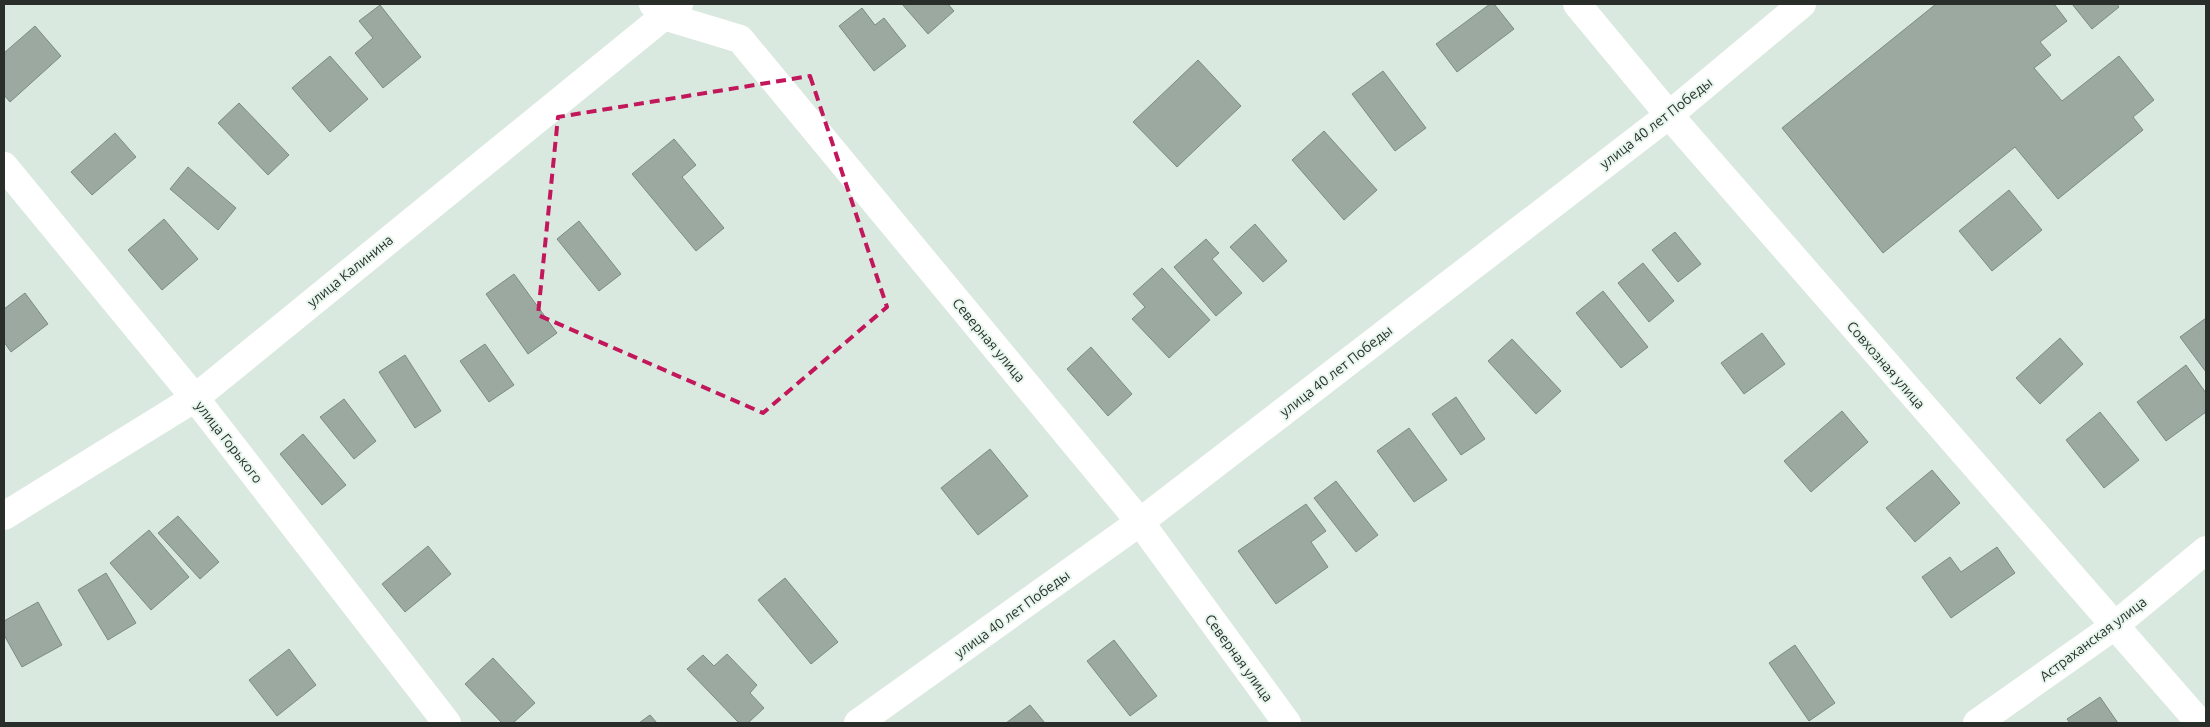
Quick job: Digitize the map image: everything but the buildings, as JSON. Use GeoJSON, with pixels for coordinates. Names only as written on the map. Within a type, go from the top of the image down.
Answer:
{"type":"FeatureCollection","features":[{"type":"Feature","properties":{"kind":"street","name":"Совхозная улица"},"geometry":{"type":"LineString","coordinates":[[1578,4],[1669,115],[2113,627],[2200,723]]}},
{"type":"Feature","properties":{"kind":"street","name":"улица 40 лет Победы"},"geometry":{"type":"LineString","coordinates":[[858,723],[1140,522],[1669,115],[1802,4]]}},
{"type":"Feature","properties":{"kind":"street","name":"улица Калинина"},"geometry":{"type":"LineString","coordinates":[[4,516],[195,398],[665,8]]}},
{"type":"Feature","properties":{"kind":"street","name":"Северная улица"},"geometry":{"type":"LineString","coordinates":[[665,8],[740,40],[1140,522],[1287,723]]}},
{"type":"Feature","properties":{"kind":"street","name":"улица Горького"},"geometry":{"type":"LineString","coordinates":[[4,166],[195,398],[447,723]]}},
{"type":"Feature","properties":{"kind":"street","name":"Астраханская улица"},"geometry":{"type":"LineString","coordinates":[[1977,723],[2113,627],[2206,550]]}},
{"type":"Feature","properties":{"kind":"highlighted area"},"geometry":{"type":"Polygon","coordinates":[[[810,76],[887,307],[763,413],[538,315],[558,117],[810,76]]]}}]}
